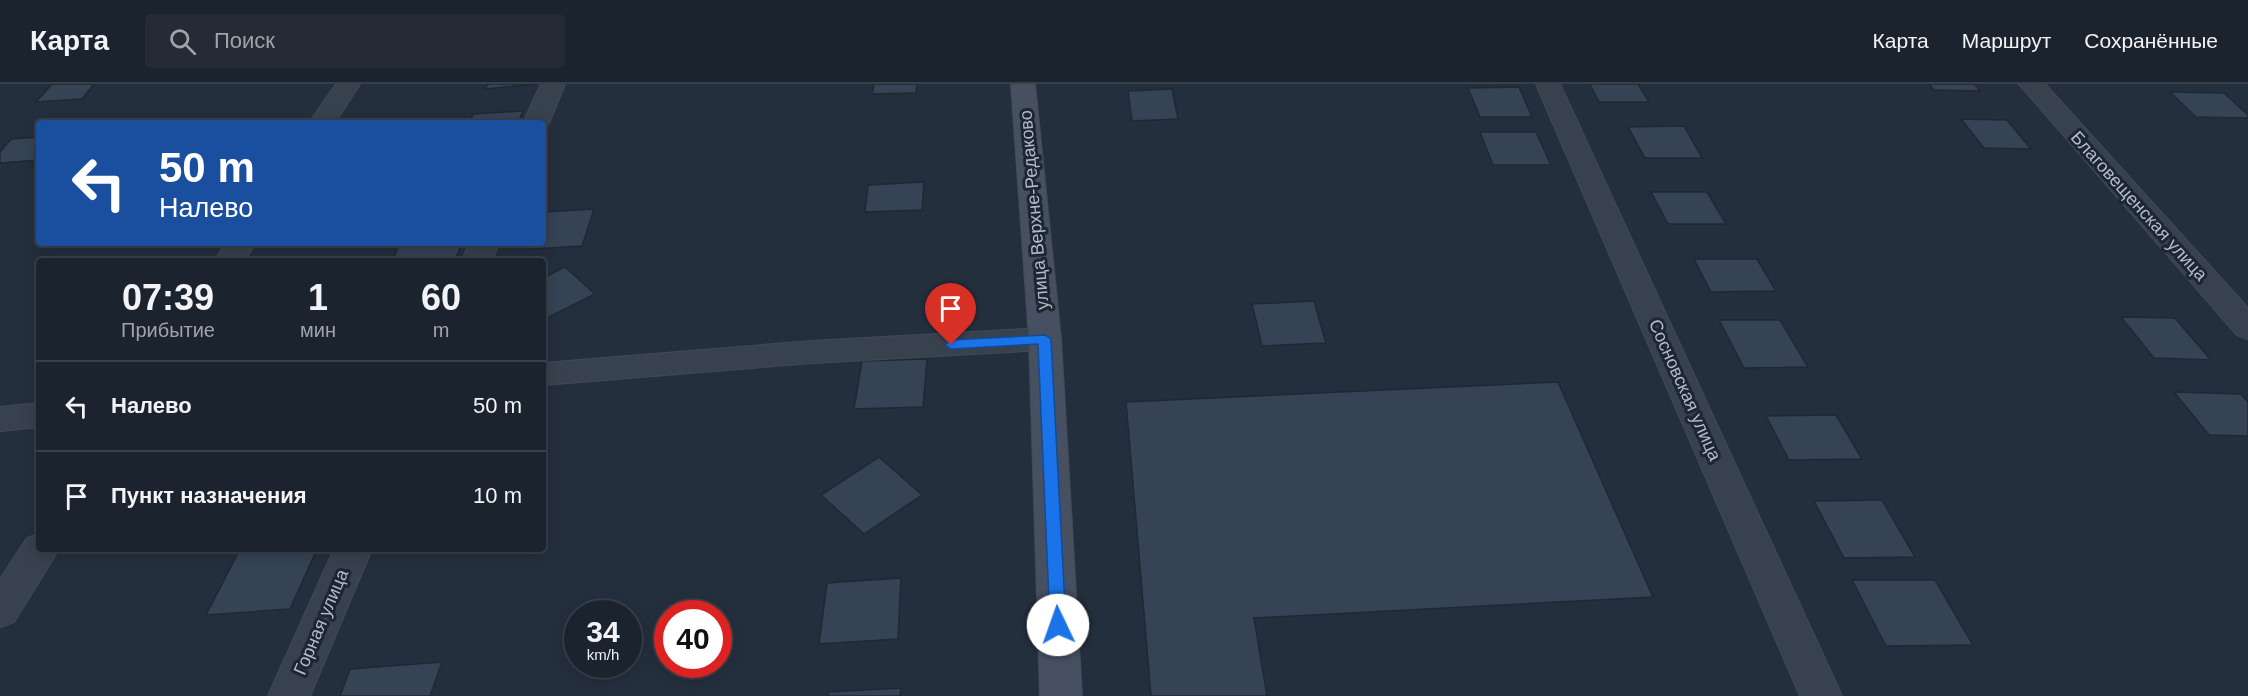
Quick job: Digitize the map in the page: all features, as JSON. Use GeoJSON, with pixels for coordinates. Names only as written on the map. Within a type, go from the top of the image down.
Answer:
{"type":"FeatureCollection","features":[{"type":"Feature","properties":{"kind":"street"},"geometry":{"type":"LineString","coordinates":[[323,120],[348,84]]}},
{"type":"Feature","properties":{"kind":"street"},"geometry":{"type":"LineString","coordinates":[[537,120],[553,84]]}},
{"type":"Feature","properties":{"kind":"street","name":"улица Верхне-Редаково"},"geometry":{"type":"LineString","coordinates":[[1023,84],[1045,339],[1061,696]]}},
{"type":"Feature","properties":{"kind":"street","name":"Сосновская улица"},"geometry":{"type":"LineString","coordinates":[[1548,84],[1821,696]]}},
{"type":"Feature","properties":{"kind":"street","name":"Благовещенская улица"},"geometry":{"type":"LineString","coordinates":[[2031,84],[2248,328]]}},
{"type":"Feature","properties":{"kind":"street"},"geometry":{"type":"LineString","coordinates":[[546,374],[812,352],[1045,339]]}},
{"type":"Feature","properties":{"kind":"street"},"geometry":{"type":"LineString","coordinates":[[0,419],[36,416]]}},
{"type":"Feature","properties":{"kind":"street"},"geometry":{"type":"LineString","coordinates":[[0,611],[38,552]]}},
{"type":"Feature","properties":{"kind":"street","name":"Горная улица"},"geometry":{"type":"LineString","coordinates":[[289,696],[351,552]]}},
{"type":"Feature","properties":{"kind":"building"},"geometry":{"type":"Polygon","coordinates":[[[52,84],[94,84],[82,99],[36,102],[52,84]]]}},
{"type":"Feature","properties":{"kind":"building"},"geometry":{"type":"Polygon","coordinates":[[[488,84],[536,84],[485,89],[488,84]]]}},
{"type":"Feature","properties":{"kind":"building"},"geometry":{"type":"Polygon","coordinates":[[[874,84],[917,84],[916,93],[872,94],[874,84]]]}},
{"type":"Feature","properties":{"kind":"building"},"geometry":{"type":"Polygon","coordinates":[[[1590,84],[1638,84],[1649,102],[1599,102],[1590,84]]]}},
{"type":"Feature","properties":{"kind":"building"},"geometry":{"type":"Polygon","coordinates":[[[1929,84],[1975,84],[1980,91],[1934,90],[1929,84]]]}},
{"type":"Feature","properties":{"kind":"building"},"geometry":{"type":"Polygon","coordinates":[[[1519,87],[1532,117],[1480,117],[1468,88],[1519,87]]]}},
{"type":"Feature","properties":{"kind":"building"},"geometry":{"type":"Polygon","coordinates":[[[1172,89],[1178,119],[1132,121],[1128,91],[1172,89]]]}},
{"type":"Feature","properties":{"kind":"building"},"geometry":{"type":"Polygon","coordinates":[[[2170,92],[2224,93],[2248,115],[2248,118],[2196,117],[2170,92]]]}},
{"type":"Feature","properties":{"kind":"building"},"geometry":{"type":"Polygon","coordinates":[[[523,111],[519,120],[470,120],[473,114],[523,111]]]}},
{"type":"Feature","properties":{"kind":"building"},"geometry":{"type":"Polygon","coordinates":[[[1961,119],[2007,120],[2031,149],[1984,148],[1961,119]]]}},
{"type":"Feature","properties":{"kind":"building"},"geometry":{"type":"Polygon","coordinates":[[[1684,126],[1702,158],[1645,158],[1628,127],[1684,126]]]}},
{"type":"Feature","properties":{"kind":"building"},"geometry":{"type":"Polygon","coordinates":[[[1480,132],[1536,132],[1551,165],[1493,165],[1480,132]]]}},
{"type":"Feature","properties":{"kind":"building"},"geometry":{"type":"Polygon","coordinates":[[[36,137],[36,160],[0,163],[0,152],[11,139],[36,137]]]}},
{"type":"Feature","properties":{"kind":"building"},"geometry":{"type":"Polygon","coordinates":[[[924,182],[922,210],[865,212],[868,185],[924,182]]]}},
{"type":"Feature","properties":{"kind":"building"},"geometry":{"type":"Polygon","coordinates":[[[1651,192],[1707,192],[1726,224],[1668,224],[1651,192]]]}},
{"type":"Feature","properties":{"kind":"building"},"geometry":{"type":"Polygon","coordinates":[[[594,209],[582,246],[531,249],[532,246],[546,246],[546,212],[594,209]]]}},
{"type":"Feature","properties":{"kind":"building"},"geometry":{"type":"Polygon","coordinates":[[[399,246],[461,246],[456,258],[393,258],[399,246]]]}},
{"type":"Feature","properties":{"kind":"building"},"geometry":{"type":"Polygon","coordinates":[[[1694,259],[1757,259],[1776,291],[1711,292],[1694,259]]]}},
{"type":"Feature","properties":{"kind":"building"},"geometry":{"type":"Polygon","coordinates":[[[565,267],[595,294],[546,318],[546,276],[565,267]]]}},
{"type":"Feature","properties":{"kind":"building"},"geometry":{"type":"Polygon","coordinates":[[[1314,301],[1326,343],[1262,346],[1252,304],[1314,301]]]}},
{"type":"Feature","properties":{"kind":"building"},"geometry":{"type":"Polygon","coordinates":[[[2121,317],[2175,318],[2211,360],[2154,358],[2121,317]]]}},
{"type":"Feature","properties":{"kind":"building"},"geometry":{"type":"Polygon","coordinates":[[[1719,320],[1780,320],[1808,367],[1744,368],[1719,320]]]}},
{"type":"Feature","properties":{"kind":"building"},"geometry":{"type":"Polygon","coordinates":[[[927,359],[923,407],[854,409],[862,361],[927,359]]]}},
{"type":"Feature","properties":{"kind":"building"},"geometry":{"type":"Polygon","coordinates":[[[1558,382],[1653,597],[1254,618],[1267,696],[1151,696],[1126,402],[1558,382]]]}},
{"type":"Feature","properties":{"kind":"building"},"geometry":{"type":"Polygon","coordinates":[[[2174,392],[2241,394],[2248,402],[2248,436],[2209,435],[2174,392]]]}},
{"type":"Feature","properties":{"kind":"building"},"geometry":{"type":"Polygon","coordinates":[[[1836,415],[1862,459],[1789,460],[1766,416],[1836,415]]]}},
{"type":"Feature","properties":{"kind":"building"},"geometry":{"type":"Polygon","coordinates":[[[879,457],[922,495],[864,534],[821,495],[879,457]]]}},
{"type":"Feature","properties":{"kind":"building"},"geometry":{"type":"Polygon","coordinates":[[[1882,500],[1915,557],[1844,558],[1814,501],[1882,500]]]}},
{"type":"Feature","properties":{"kind":"building"},"geometry":{"type":"Polygon","coordinates":[[[238,552],[316,552],[290,609],[206,615],[238,552]]]}},
{"type":"Feature","properties":{"kind":"building"},"geometry":{"type":"Polygon","coordinates":[[[901,578],[898,639],[819,644],[827,583],[901,578]]]}},
{"type":"Feature","properties":{"kind":"building"},"geometry":{"type":"Polygon","coordinates":[[[1852,580],[1935,580],[1973,645],[1886,646],[1852,580]]]}},
{"type":"Feature","properties":{"kind":"building"},"geometry":{"type":"Polygon","coordinates":[[[442,662],[430,696],[340,696],[350,669],[442,662]]]}},
{"type":"Feature","properties":{"kind":"building"},"geometry":{"type":"Polygon","coordinates":[[[901,688],[900,696],[828,696],[828,692],[901,688]]]}},
{"type":"Feature","properties":{"kind":"route"},"geometry":{"type":"LineString","coordinates":[[951,345],[1045,339],[1058,625]]}}]}
